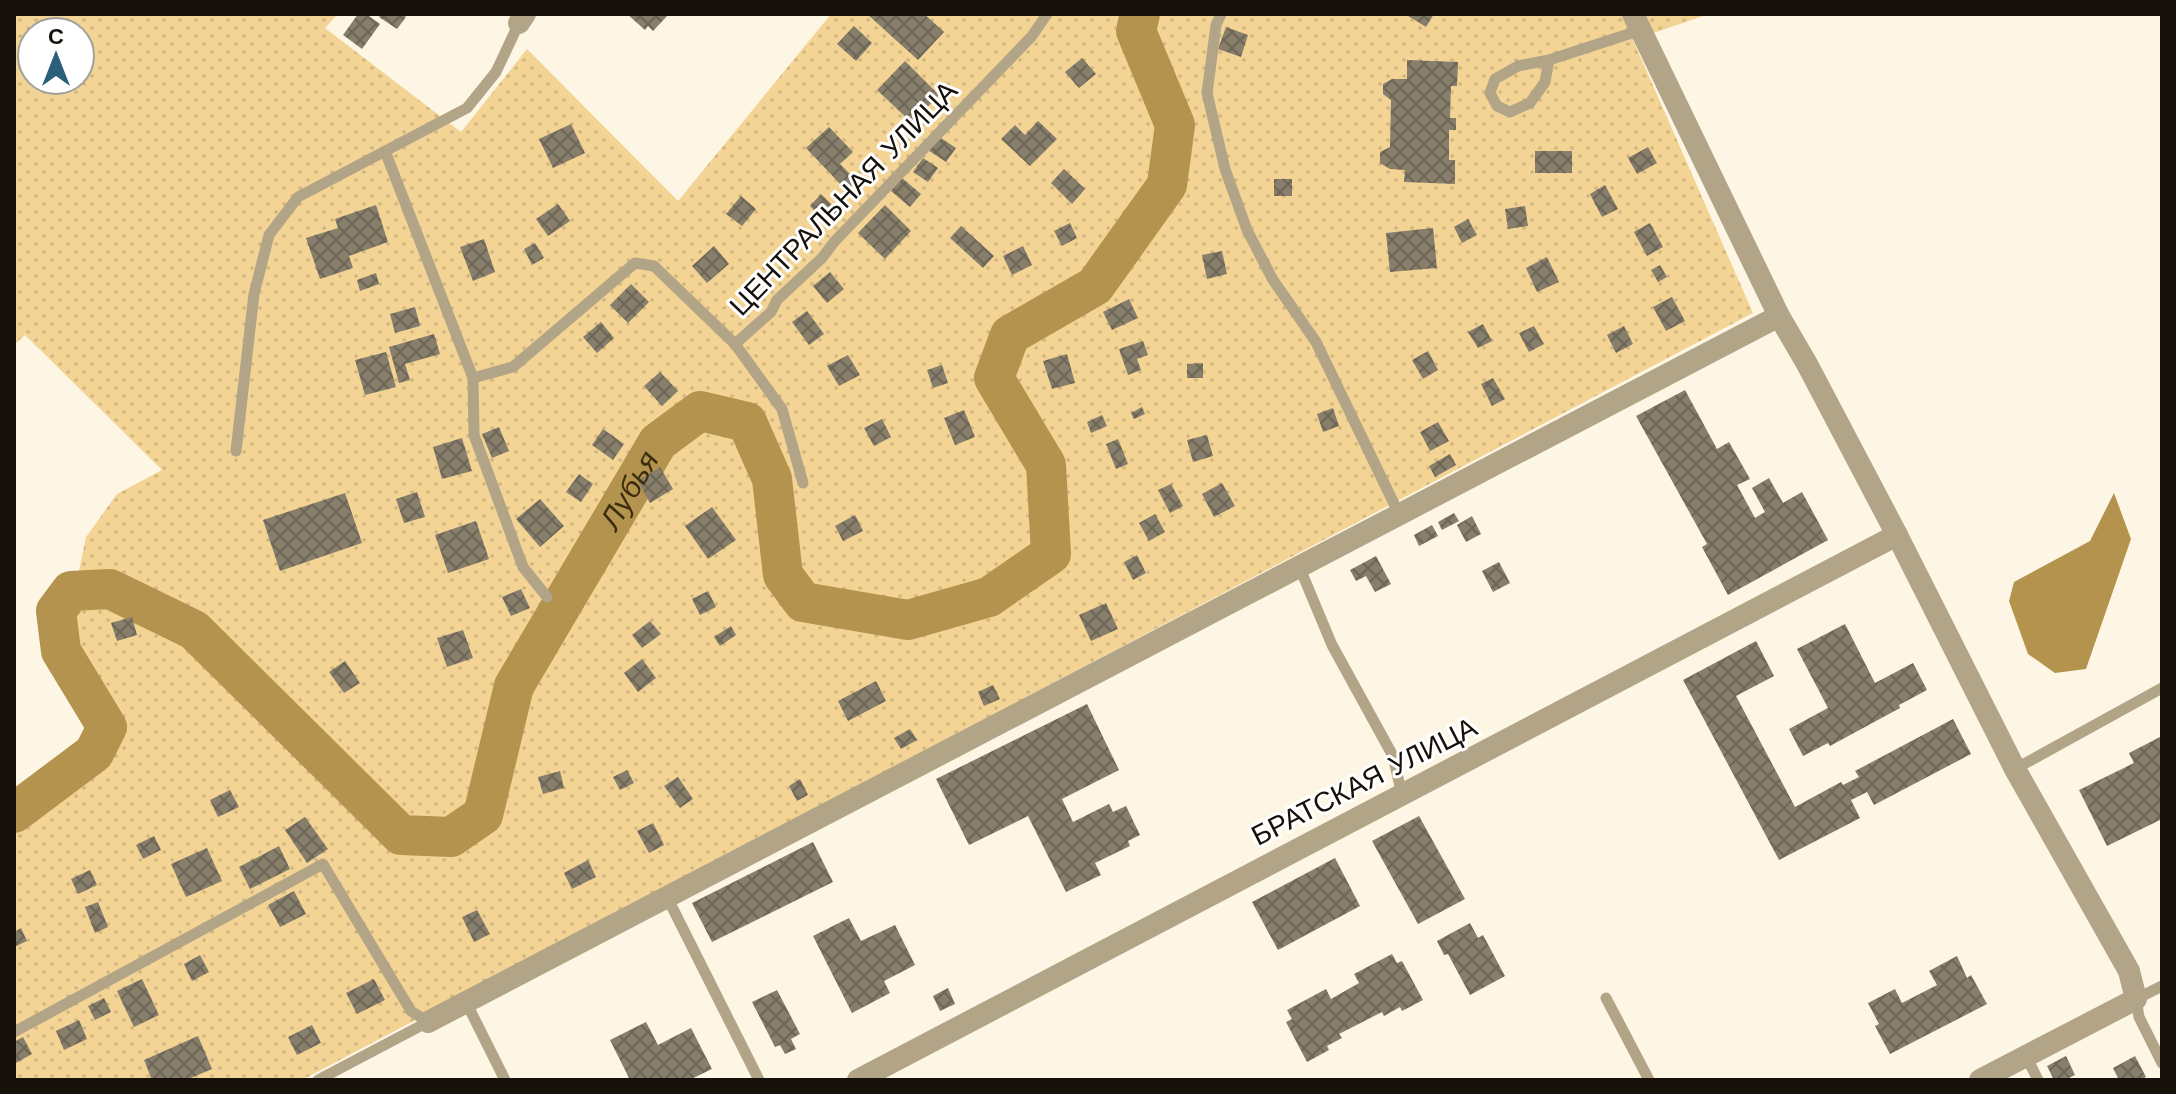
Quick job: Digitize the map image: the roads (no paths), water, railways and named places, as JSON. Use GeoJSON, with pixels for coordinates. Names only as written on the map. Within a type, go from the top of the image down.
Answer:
{"type":"FeatureCollection","features":[{"type":"Feature","properties":{"kind":"street"},"geometry":{"type":"LineString","coordinates":[[1637,22],[1779,316],[1897,535],[2015,769],[2129,971],[2136,999],[1980,1080]]}},
{"type":"Feature","properties":{"kind":"street"},"geometry":{"type":"LineString","coordinates":[[428,1022],[1779,316]]}},
{"type":"Feature","properties":{"kind":"street","name":"БРАТСКАЯ УЛИЦА"},"geometry":{"type":"LineString","coordinates":[[858,1080],[1897,535]]}},
{"type":"Feature","properties":{"kind":"lane","name":"ЦЕНТРАЛЬНАЯ УЛИЦА"},"geometry":{"type":"LineString","coordinates":[[473,378],[513,367],[635,263],[654,266],[735,344],[771,312],[777,300],[822,258],[1032,36],[1047,14]]}},
{"type":"Feature","properties":{"kind":"lane"},"geometry":{"type":"LineString","coordinates":[[1221,14],[1216,25],[1207,93],[1229,181],[1247,230],[1273,280],[1316,342],[1399,514]]}},
{"type":"Feature","properties":{"kind":"lane"},"geometry":{"type":"LineString","coordinates":[[236,451],[254,294],[269,235],[298,197],[467,108],[496,72],[522,18]]}},
{"type":"Feature","properties":{"kind":"lane"},"geometry":{"type":"LineString","coordinates":[[1549,60],[1545,82],[1530,103],[1510,112],[1497,106],[1490,93],[1495,79],[1518,66],[1549,60],[1637,22]]}},
{"type":"Feature","properties":{"kind":"lane"},"geometry":{"type":"LineString","coordinates":[[385,151],[473,378],[474,435],[523,567],[547,597]]}},
{"type":"Feature","properties":{"kind":"lane"},"geometry":{"type":"LineString","coordinates":[[735,344],[782,409],[803,483]]}},
{"type":"Feature","properties":{"kind":"lane"},"geometry":{"type":"LineString","coordinates":[[1299,566],[1332,645],[1393,756],[1402,796]]}},
{"type":"Feature","properties":{"kind":"lane"},"geometry":{"type":"LineString","coordinates":[[2015,769],[2162,688]]}},
{"type":"Feature","properties":{"kind":"lane"},"geometry":{"type":"LineString","coordinates":[[14,1032],[323,864],[411,1011],[428,1022],[318,1080]]}},
{"type":"Feature","properties":{"kind":"lane"},"geometry":{"type":"LineString","coordinates":[[667,897],[759,1080]]}},
{"type":"Feature","properties":{"kind":"lane"},"geometry":{"type":"LineString","coordinates":[[2162,986],[2136,999],[2139,1017],[2162,1063]]}},
{"type":"Feature","properties":{"kind":"lane"},"geometry":{"type":"LineString","coordinates":[[1606,998],[1649,1080]]}},
{"type":"Feature","properties":{"kind":"lane"},"geometry":{"type":"LineString","coordinates":[[466,1002],[505,1080]]}},
{"type":"Feature","properties":{"kind":"lane"},"geometry":{"type":"LineString","coordinates":[[2026,1056],[2038,1080]]}},
{"type":"Feature","properties":{"kind":"waterway","name":"Лубья"},"geometry":{"type":"LineString","coordinates":[[14,813],[94,753],[107,727],[61,651],[56,611],[71,591],[110,589],[194,630],[401,835],[451,837],[483,815],[514,686],[658,442],[700,411],[747,422],[772,479],[783,575],[803,602],[908,620],[989,597],[1051,554],[1046,465],[994,378],[1010,335],[1095,286],[1167,185],[1175,125],[1136,31],[1140,14]]}}]}
